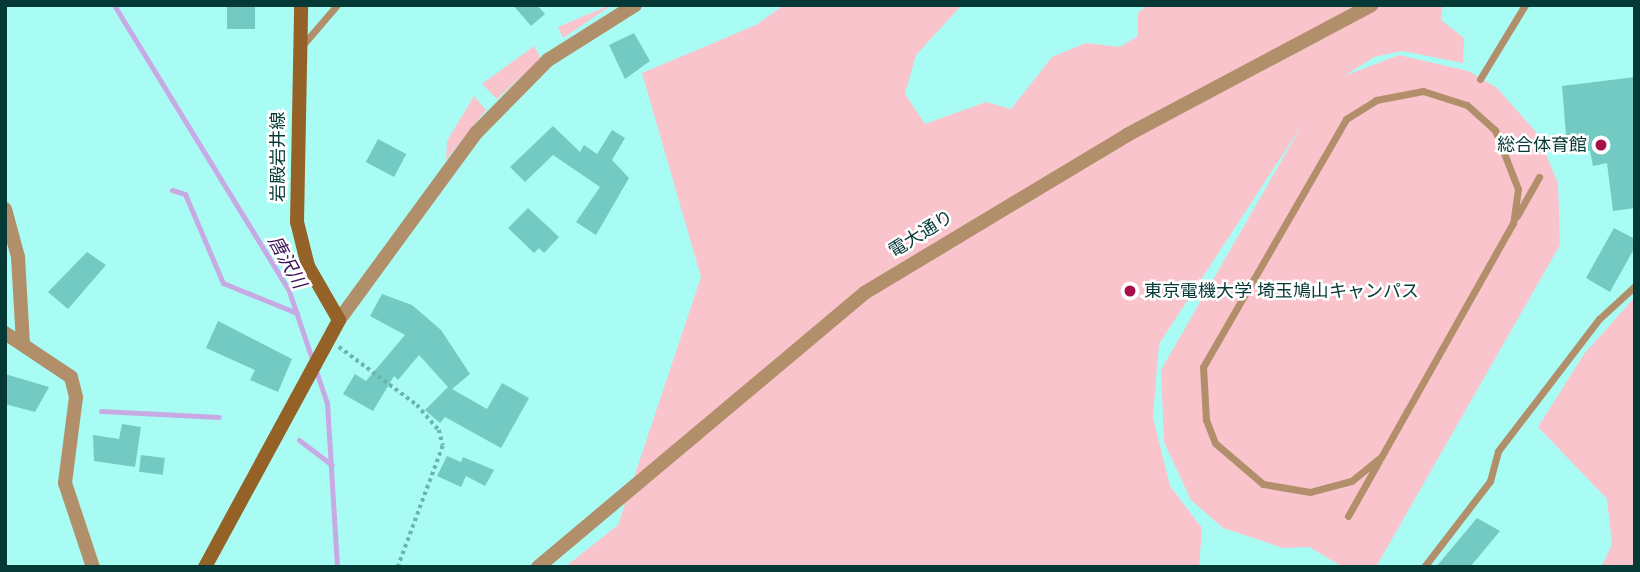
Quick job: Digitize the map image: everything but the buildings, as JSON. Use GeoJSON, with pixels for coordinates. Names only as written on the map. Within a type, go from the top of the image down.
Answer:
{"type":"FeatureCollection","features":[{"type":"Feature","properties":{"kind":"main road","name":"岩殿岩井線"},"geometry":{"type":"LineString","coordinates":[[301,5],[297,222],[308,266],[339,320]]}},
{"type":"Feature","properties":{"kind":"main road"},"geometry":{"type":"LineString","coordinates":[[205,567],[339,320]]}},
{"type":"Feature","properties":{"kind":"street"},"geometry":{"type":"LineString","coordinates":[[339,320],[476,133],[548,60],[635,5]]}},
{"type":"Feature","properties":{"kind":"street","name":"電大通り"},"geometry":{"type":"LineString","coordinates":[[538,567],[775,363],[900,269],[1212,87],[1372,5]]}},
{"type":"Feature","properties":{"kind":"street"},"geometry":{"type":"LineString","coordinates":[[5,209],[18,257],[23,343]]}},
{"type":"Feature","properties":{"kind":"street"},"geometry":{"type":"LineString","coordinates":[[5,333],[65,368],[74,385],[65,483],[93,567]]}},
{"type":"Feature","properties":{"kind":"lane"},"geometry":{"type":"LineString","coordinates":[[299,49],[337,5]]}},
{"type":"Feature","properties":{"kind":"lane"},"geometry":{"type":"LineString","coordinates":[[1480,79],[1525,5]]}},
{"type":"Feature","properties":{"kind":"lane"},"geometry":{"type":"LineString","coordinates":[[1381,457],[1351,481],[1310,492],[1263,484],[1215,443],[1206,420],[1203,367],[1332,139],[1346,119],[1376,100],[1423,90],[1467,105],[1495,130],[1518,189],[1513,223]]}},
{"type":"Feature","properties":{"kind":"lane"},"geometry":{"type":"LineString","coordinates":[[1348,516],[1539,177]]}},
{"type":"Feature","properties":{"kind":"lane"},"geometry":{"type":"LineString","coordinates":[[1424,567],[1490,481],[1498,451],[1599,319],[1635,286]]}},
{"type":"Feature","properties":{"kind":"path"},"geometry":{"type":"LineString","coordinates":[[331,338],[439,430],[443,446],[398,567]]}},
{"type":"Feature","properties":{"kind":"shaded area"},"geometry":{"type":"Polygon","coordinates":[[[612,5],[563,38],[558,27],[612,5]]]}},
{"type":"Feature","properties":{"kind":"shaded area","name":"東京電機大学 埼玉鳩山キャンパス"},"geometry":{"type":"Polygon","coordinates":[[[784,5],[962,5],[916,55],[905,94],[925,124],[986,102],[1011,109],[1052,57],[1086,43],[1120,47],[1138,36],[1138,13],[1147,5],[1443,5],[1441,20],[1464,38],[1463,63],[1402,51],[1374,57],[1344,76],[1399,55],[1468,71],[1496,87],[1537,133],[1558,183],[1560,245],[1376,567],[1343,567],[1309,547],[1283,548],[1223,528],[1191,500],[1164,442],[1161,370],[1302,125],[1159,344],[1153,417],[1170,486],[1202,528],[1199,567],[565,567],[618,525],[701,277],[642,73],[756,25],[784,5]]]}},
{"type":"Feature","properties":{"kind":"shaded area"},"geometry":{"type":"Polygon","coordinates":[[[534,46],[541,59],[497,99],[482,84],[534,46]]]}},
{"type":"Feature","properties":{"kind":"shaded area"},"geometry":{"type":"Polygon","coordinates":[[[474,96],[486,110],[446,160],[447,141],[474,96]]]}},
{"type":"Feature","properties":{"kind":"shaded area"},"geometry":{"type":"Polygon","coordinates":[[[1635,297],[1635,567],[1601,567],[1612,545],[1607,499],[1538,427],[1584,354],[1635,297]]]}},
{"type":"Feature","properties":{"kind":"waterway","name":"唐沢川"},"geometry":{"type":"LineString","coordinates":[[114,5],[289,291],[327,403],[337,567]]}},
{"type":"Feature","properties":{"kind":"waterway"},"geometry":{"type":"LineString","coordinates":[[172,190],[185,194],[223,283],[297,313]]}},
{"type":"Feature","properties":{"kind":"waterway"},"geometry":{"type":"LineString","coordinates":[[101,411],[219,417]]}},
{"type":"Feature","properties":{"kind":"waterway"},"geometry":{"type":"LineString","coordinates":[[299,440],[332,465]]}},
{"type":"Feature","properties":{"kind":"place","name":"総合体育館"},"geometry":{"type":"Point","coordinates":[1601,145]}},
{"type":"Feature","properties":{"kind":"place","name":"東京電機大学 埼玉鳩山キャンパス"},"geometry":{"type":"Point","coordinates":[1130,291]}}]}
